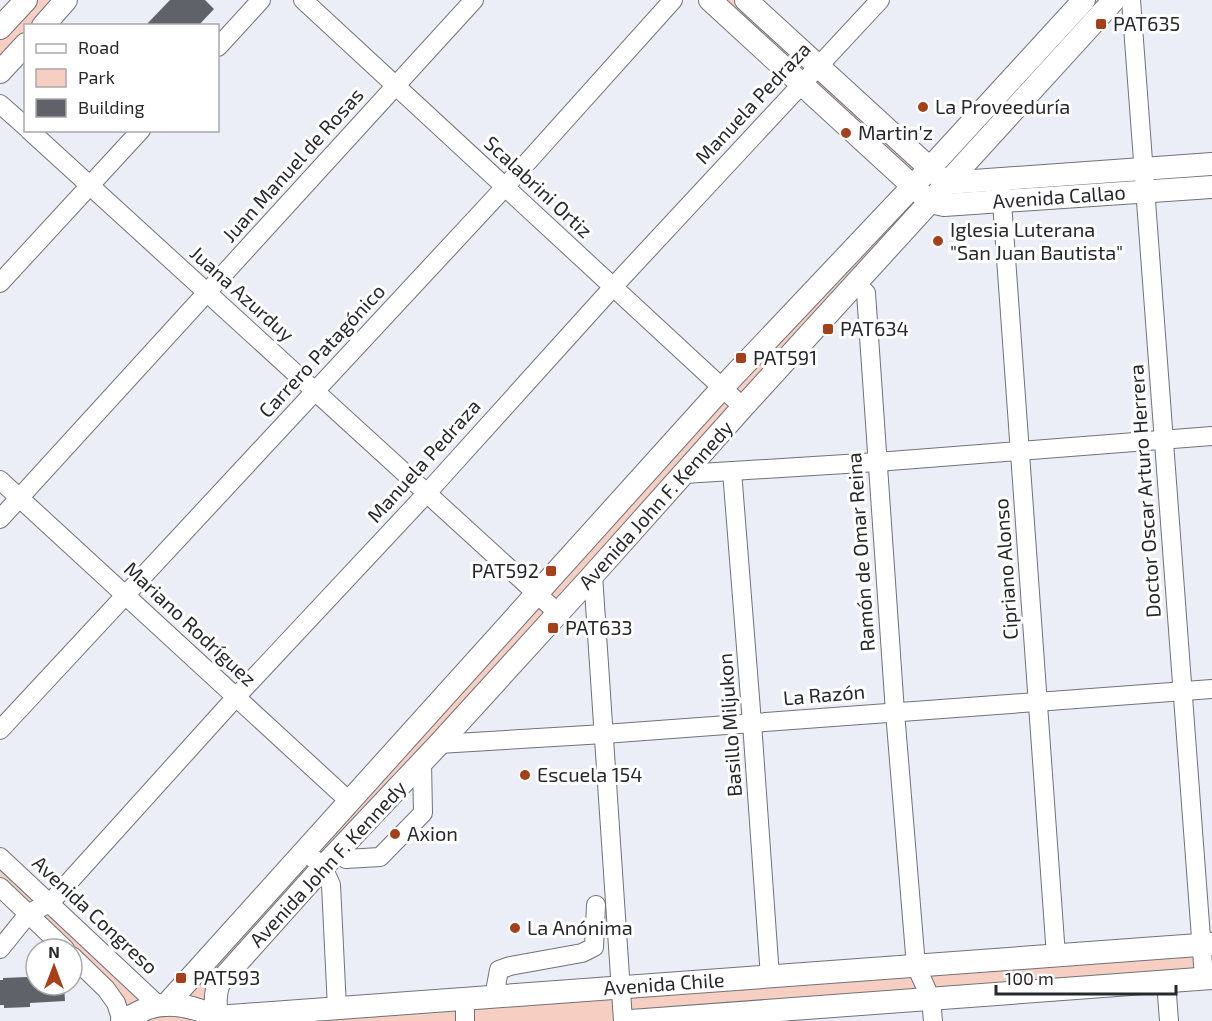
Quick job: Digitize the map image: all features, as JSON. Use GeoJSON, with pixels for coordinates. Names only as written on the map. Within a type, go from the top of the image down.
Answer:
{"type":"FeatureCollection","features":[{"type":"Feature","properties":{"kind":"main road"},"geometry":{"type":"LineString","coordinates":[[0,28],[26,0]]}},
{"type":"Feature","properties":{"kind":"main road"},"geometry":{"type":"LineString","coordinates":[[45,24],[66,0]]}},
{"type":"Feature","properties":{"kind":"main road"},"geometry":{"type":"LineString","coordinates":[[710,0],[930,202]]}},
{"type":"Feature","properties":{"kind":"main road"},"geometry":{"type":"LineString","coordinates":[[746,0],[946,183]]}},
{"type":"Feature","properties":{"kind":"main road","name":"Avenida John F. Kennedy"},"geometry":{"type":"LineString","coordinates":[[163,1005],[305,851],[723,387],[930,168],[1084,0]]}},
{"type":"Feature","properties":{"kind":"main road","name":"Avenida John F. Kennedy"},"geometry":{"type":"LineString","coordinates":[[217,1019],[216,997],[219,983],[330,860],[440,744],[1114,0]]}},
{"type":"Feature","properties":{"kind":"main road"},"geometry":{"type":"LineString","coordinates":[[0,72],[24,46]]}},
{"type":"Feature","properties":{"kind":"main road","name":"Avenida Callao"},"geometry":{"type":"LineString","coordinates":[[946,183],[1212,164]]}},
{"type":"Feature","properties":{"kind":"main road","name":"Avenida Callao"},"geometry":{"type":"LineString","coordinates":[[930,202],[944,205],[1212,187]]}},
{"type":"Feature","properties":{"kind":"main road","name":"Avenida Chile"},"geometry":{"type":"LineString","coordinates":[[122,1021],[147,1009],[163,1005],[199,1009],[217,1019],[337,1008],[465,1010],[494,997],[1207,945]]}},
{"type":"Feature","properties":{"kind":"main road","name":"Avenida Chile"},"geometry":{"type":"LineString","coordinates":[[631,1021],[1208,978]]}},
{"type":"Feature","properties":{"kind":"street"},"geometry":{"type":"LineString","coordinates":[[219,46],[261,0]]}},
{"type":"Feature","properties":{"kind":"street","name":"Scalabrini Ortiz"},"geometry":{"type":"LineString","coordinates":[[303,0],[743,407]]}},
{"type":"Feature","properties":{"kind":"street","name":"Juan Manuel de Rosas"},"geometry":{"type":"LineString","coordinates":[[0,519],[474,0]]}},
{"type":"Feature","properties":{"kind":"street","name":"Carrero Patagónico"},"geometry":{"type":"LineString","coordinates":[[0,730],[505,187],[673,0]]}},
{"type":"Feature","properties":{"kind":"street","name":"Manuela Pedraza"},"geometry":{"type":"LineString","coordinates":[[0,949],[16,907],[50,903],[236,697],[427,494],[613,287],[880,0]]}},
{"type":"Feature","properties":{"kind":"street","name":"Doctor Oscar Arturo Herrera"},"geometry":{"type":"LineString","coordinates":[[1131,0],[1208,978]]}},
{"type":"Feature","properties":{"kind":"street"},"geometry":{"type":"LineString","coordinates":[[0,104],[24,125]]}},
{"type":"Feature","properties":{"kind":"street","name":"Juana Azurduy"},"geometry":{"type":"LineString","coordinates":[[31,132],[558,613]]}},
{"type":"Feature","properties":{"kind":"street"},"geometry":{"type":"LineString","coordinates":[[0,283],[139,132]]}},
{"type":"Feature","properties":{"kind":"street","name":"Cipriano Alonso"},"geometry":{"type":"LineString","coordinates":[[1000,179],[1056,956]]}},
{"type":"Feature","properties":{"kind":"street","name":"Ramón de Omar Reina"},"geometry":{"type":"LineString","coordinates":[[855,284],[866,293],[916,966],[931,999],[933,1021]]}},
{"type":"Feature","properties":{"kind":"street"},"geometry":{"type":"LineString","coordinates":[[684,474],[877,462],[1212,436]]}},
{"type":"Feature","properties":{"kind":"street","name":"Basillo Miljukon"},"geometry":{"type":"LineString","coordinates":[[732,471],[770,976]]}},
{"type":"Feature","properties":{"kind":"street","name":"Mariano Rodríguez"},"geometry":{"type":"LineString","coordinates":[[0,480],[349,801]]}},
{"type":"Feature","properties":{"kind":"street"},"geometry":{"type":"LineString","coordinates":[[593,575],[623,1021]]}},
{"type":"Feature","properties":{"kind":"street","name":"La Razón"},"geometry":{"type":"LineString","coordinates":[[440,744],[1212,689]]}},
{"type":"Feature","properties":{"kind":"street"},"geometry":{"type":"LineString","coordinates":[[305,851],[330,860],[380,857],[423,813],[422,762]]}},
{"type":"Feature","properties":{"kind":"street","name":"Avenida Congreso"},"geometry":{"type":"LineString","coordinates":[[0,857],[163,1005]]}},
{"type":"Feature","properties":{"kind":"street"},"geometry":{"type":"LineString","coordinates":[[330,860],[337,1008]]}},
{"type":"Feature","properties":{"kind":"street"},"geometry":{"type":"LineString","coordinates":[[0,887],[16,907],[51,937]]}},
{"type":"Feature","properties":{"kind":"street"},"geometry":{"type":"LineString","coordinates":[[494,997],[499,970],[582,953],[594,946],[596,905]]}},
{"type":"Feature","properties":{"kind":"street"},"geometry":{"type":"LineString","coordinates":[[84,967],[106,988],[116,1003],[122,1021]]}},
{"type":"Feature","properties":{"kind":"street"},"geometry":{"type":"LineString","coordinates":[[1166,981],[1169,1021]]}},
{"type":"Feature","properties":{"kind":"green space"},"geometry":{"type":"Polygon","coordinates":[[[26,0],[66,0],[44,24],[24,24],[24,45],[0,72],[0,28],[26,0]]]}},
{"type":"Feature","properties":{"kind":"green space"},"geometry":{"type":"Polygon","coordinates":[[[710,0],[746,0],[930,167],[1084,0],[1114,0],[947,183],[1212,164],[1212,187],[937,204],[219,983],[217,1017],[1212,944],[1212,978],[631,1021],[122,1021],[116,1003],[84,971],[84,937],[50,937],[0,887],[0,857],[159,1006],[912,186],[710,0]]]}},
{"type":"Feature","properties":{"kind":"building"},"geometry":{"type":"Polygon","coordinates":[[[170,0],[205,0],[214,9],[200,24],[147,24],[170,0]]]}},
{"type":"Feature","properties":{"kind":"building"},"geometry":{"type":"Polygon","coordinates":[[[24,977],[24,997],[65,997],[65,1001],[30,1003],[30,1007],[4,1008],[4,1005],[0,1005],[0,980],[24,977]]]}},
{"type":"Feature","properties":{"kind":"place","name":"PAT635"},"geometry":{"type":"Point","coordinates":[1101,24]}},
{"type":"Feature","properties":{"kind":"place","name":"La Proveeduría"},"geometry":{"type":"Point","coordinates":[923,107]}},
{"type":"Feature","properties":{"kind":"place","name":"Martin'z"},"geometry":{"type":"Point","coordinates":[846,133]}},
{"type":"Feature","properties":{"kind":"place","name":"Iglesia Luterana \"San Juan Bautista\""},"geometry":{"type":"Point","coordinates":[938,241]}},
{"type":"Feature","properties":{"kind":"place","name":"PAT634"},"geometry":{"type":"Point","coordinates":[828,329]}},
{"type":"Feature","properties":{"kind":"place","name":"PAT591"},"geometry":{"type":"Point","coordinates":[741,358]}},
{"type":"Feature","properties":{"kind":"place","name":"PAT592"},"geometry":{"type":"Point","coordinates":[551,571]}},
{"type":"Feature","properties":{"kind":"place","name":"PAT633"},"geometry":{"type":"Point","coordinates":[553,628]}},
{"type":"Feature","properties":{"kind":"place","name":"Escuela 154"},"geometry":{"type":"Point","coordinates":[525,775]}},
{"type":"Feature","properties":{"kind":"place","name":"Axion"},"geometry":{"type":"Point","coordinates":[395,834]}},
{"type":"Feature","properties":{"kind":"place","name":"La Anónima"},"geometry":{"type":"Point","coordinates":[515,928]}},
{"type":"Feature","properties":{"kind":"place","name":"PAT593"},"geometry":{"type":"Point","coordinates":[181,978]}}]}
